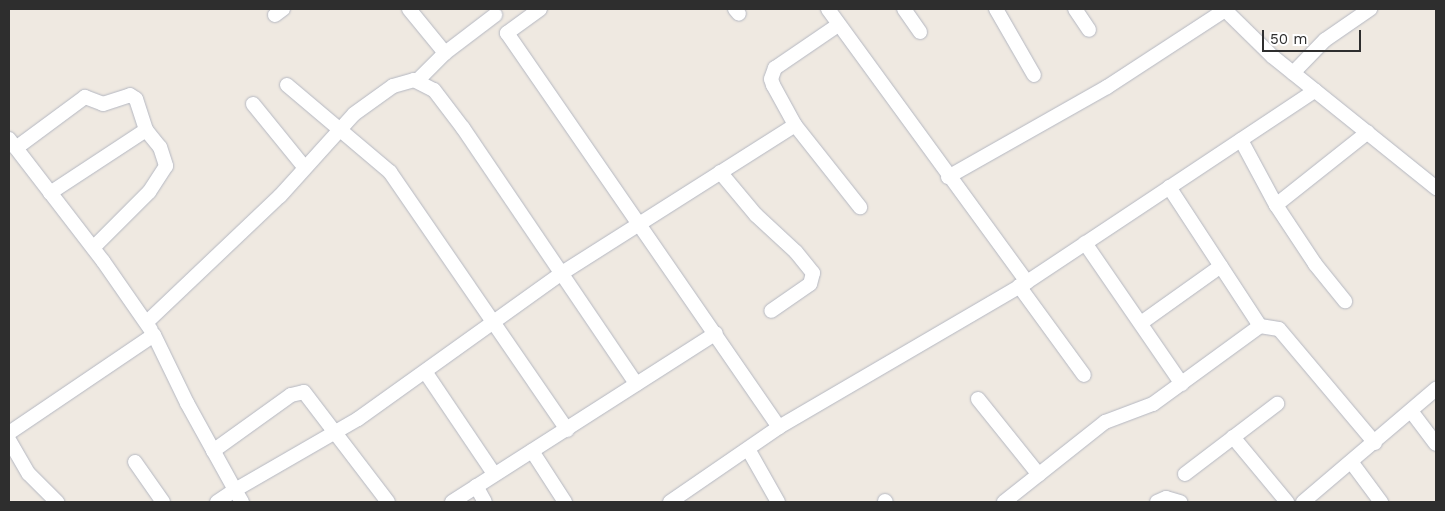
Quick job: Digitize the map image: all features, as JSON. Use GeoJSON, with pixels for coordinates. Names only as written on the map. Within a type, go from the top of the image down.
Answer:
{"type":"FeatureCollection","features":[{"type":"Feature","properties":{"kind":"street"},"geometry":{"type":"LineString","coordinates":[[409,9],[446,53]]}},
{"type":"Feature","properties":{"kind":"street"},"geometry":{"type":"LineString","coordinates":[[507,33],[540,9]]}},
{"type":"Feature","properties":{"kind":"street"},"geometry":{"type":"LineString","coordinates":[[828,9],[1023,284],[1084,376]]}},
{"type":"Feature","properties":{"kind":"street"},"geometry":{"type":"LineString","coordinates":[[904,9],[920,32]]}},
{"type":"Feature","properties":{"kind":"street"},"geometry":{"type":"LineString","coordinates":[[996,9],[1034,74]]}},
{"type":"Feature","properties":{"kind":"street"},"geometry":{"type":"LineString","coordinates":[[1076,9],[1089,30]]}},
{"type":"Feature","properties":{"kind":"street"},"geometry":{"type":"LineString","coordinates":[[1294,73],[1325,40],[1370,9]]}},
{"type":"Feature","properties":{"kind":"street"},"geometry":{"type":"LineString","coordinates":[[948,178],[1107,88],[1224,10],[1315,91],[1436,188]]}},
{"type":"Feature","properties":{"kind":"street"},"geometry":{"type":"LineString","coordinates":[[418,80],[493,12],[716,332],[779,427]]}},
{"type":"Feature","properties":{"kind":"street"},"geometry":{"type":"LineString","coordinates":[[838,25],[775,68],[771,79],[795,125],[860,207]]}},
{"type":"Feature","properties":{"kind":"street"},"geometry":{"type":"LineString","coordinates":[[147,322],[305,168],[341,128],[377,96],[408,80],[418,80],[434,90],[463,128],[636,384]]}},
{"type":"Feature","properties":{"kind":"street"},"geometry":{"type":"LineString","coordinates":[[287,85],[341,128],[390,172],[491,324],[567,430]]}},
{"type":"Feature","properties":{"kind":"street"},"geometry":{"type":"LineString","coordinates":[[670,502],[779,427],[1023,284],[1315,91]]}},
{"type":"Feature","properties":{"kind":"street"},"geometry":{"type":"LineString","coordinates":[[93,248],[162,175],[165,156],[146,130],[134,96],[103,104],[85,97],[12,143],[147,322],[213,451],[242,502]]}},
{"type":"Feature","properties":{"kind":"street"},"geometry":{"type":"LineString","coordinates":[[253,104],[305,168]]}},
{"type":"Feature","properties":{"kind":"street"},"geometry":{"type":"LineString","coordinates":[[217,502],[337,432],[426,373],[562,273],[641,225],[795,125]]}},
{"type":"Feature","properties":{"kind":"street"},"geometry":{"type":"LineString","coordinates":[[50,193],[146,130]]}},
{"type":"Feature","properties":{"kind":"street"},"geometry":{"type":"LineString","coordinates":[[1276,205],[1368,132]]}},
{"type":"Feature","properties":{"kind":"street"},"geometry":{"type":"LineString","coordinates":[[1241,140],[1276,205],[1315,264],[1345,301]]}},
{"type":"Feature","properties":{"kind":"street"},"geometry":{"type":"LineString","coordinates":[[720,172],[756,215],[796,252],[813,273],[810,284],[771,311]]}},
{"type":"Feature","properties":{"kind":"street"},"geometry":{"type":"LineString","coordinates":[[1169,188],[1260,326]]}},
{"type":"Feature","properties":{"kind":"street"},"geometry":{"type":"LineString","coordinates":[[1085,243],[1182,384]]}},
{"type":"Feature","properties":{"kind":"street"},"geometry":{"type":"LineString","coordinates":[[1141,323],[1221,266]]}},
{"type":"Feature","properties":{"kind":"street"},"geometry":{"type":"LineString","coordinates":[[1004,502],[1105,422],[1153,404],[1260,326],[1279,329],[1375,442]]}},
{"type":"Feature","properties":{"kind":"street"},"geometry":{"type":"LineString","coordinates":[[452,502],[567,430],[716,332]]}},
{"type":"Feature","properties":{"kind":"street"},"geometry":{"type":"LineString","coordinates":[[9,433],[154,335]]}},
{"type":"Feature","properties":{"kind":"street"},"geometry":{"type":"LineString","coordinates":[[426,373],[494,474]]}},
{"type":"Feature","properties":{"kind":"street"},"geometry":{"type":"LineString","coordinates":[[1303,502],[1436,389]]}},
{"type":"Feature","properties":{"kind":"street"},"geometry":{"type":"LineString","coordinates":[[213,451],[299,392],[308,394],[388,502]]}},
{"type":"Feature","properties":{"kind":"street"},"geometry":{"type":"LineString","coordinates":[[978,399],[1039,475]]}},
{"type":"Feature","properties":{"kind":"street"},"geometry":{"type":"LineString","coordinates":[[1185,474],[1276,404]]}},
{"type":"Feature","properties":{"kind":"street"},"geometry":{"type":"LineString","coordinates":[[1411,411],[1436,444]]}},
{"type":"Feature","properties":{"kind":"street"},"geometry":{"type":"LineString","coordinates":[[1232,437],[1287,502]]}},
{"type":"Feature","properties":{"kind":"street"},"geometry":{"type":"LineString","coordinates":[[9,440],[29,474],[57,502]]}},
{"type":"Feature","properties":{"kind":"street"},"geometry":{"type":"LineString","coordinates":[[748,449],[778,502]]}},
{"type":"Feature","properties":{"kind":"street"},"geometry":{"type":"LineString","coordinates":[[532,451],[565,502]]}},
{"type":"Feature","properties":{"kind":"street"},"geometry":{"type":"LineString","coordinates":[[135,462],[163,502]]}},
{"type":"Feature","properties":{"kind":"street"},"geometry":{"type":"LineString","coordinates":[[1352,462],[1381,502]]}},
{"type":"Feature","properties":{"kind":"street"},"geometry":{"type":"LineString","coordinates":[[476,486],[485,502]]}},
{"type":"Feature","properties":{"kind":"street"},"geometry":{"type":"LineString","coordinates":[[1157,502],[1166,498],[1180,502]]}}]}
